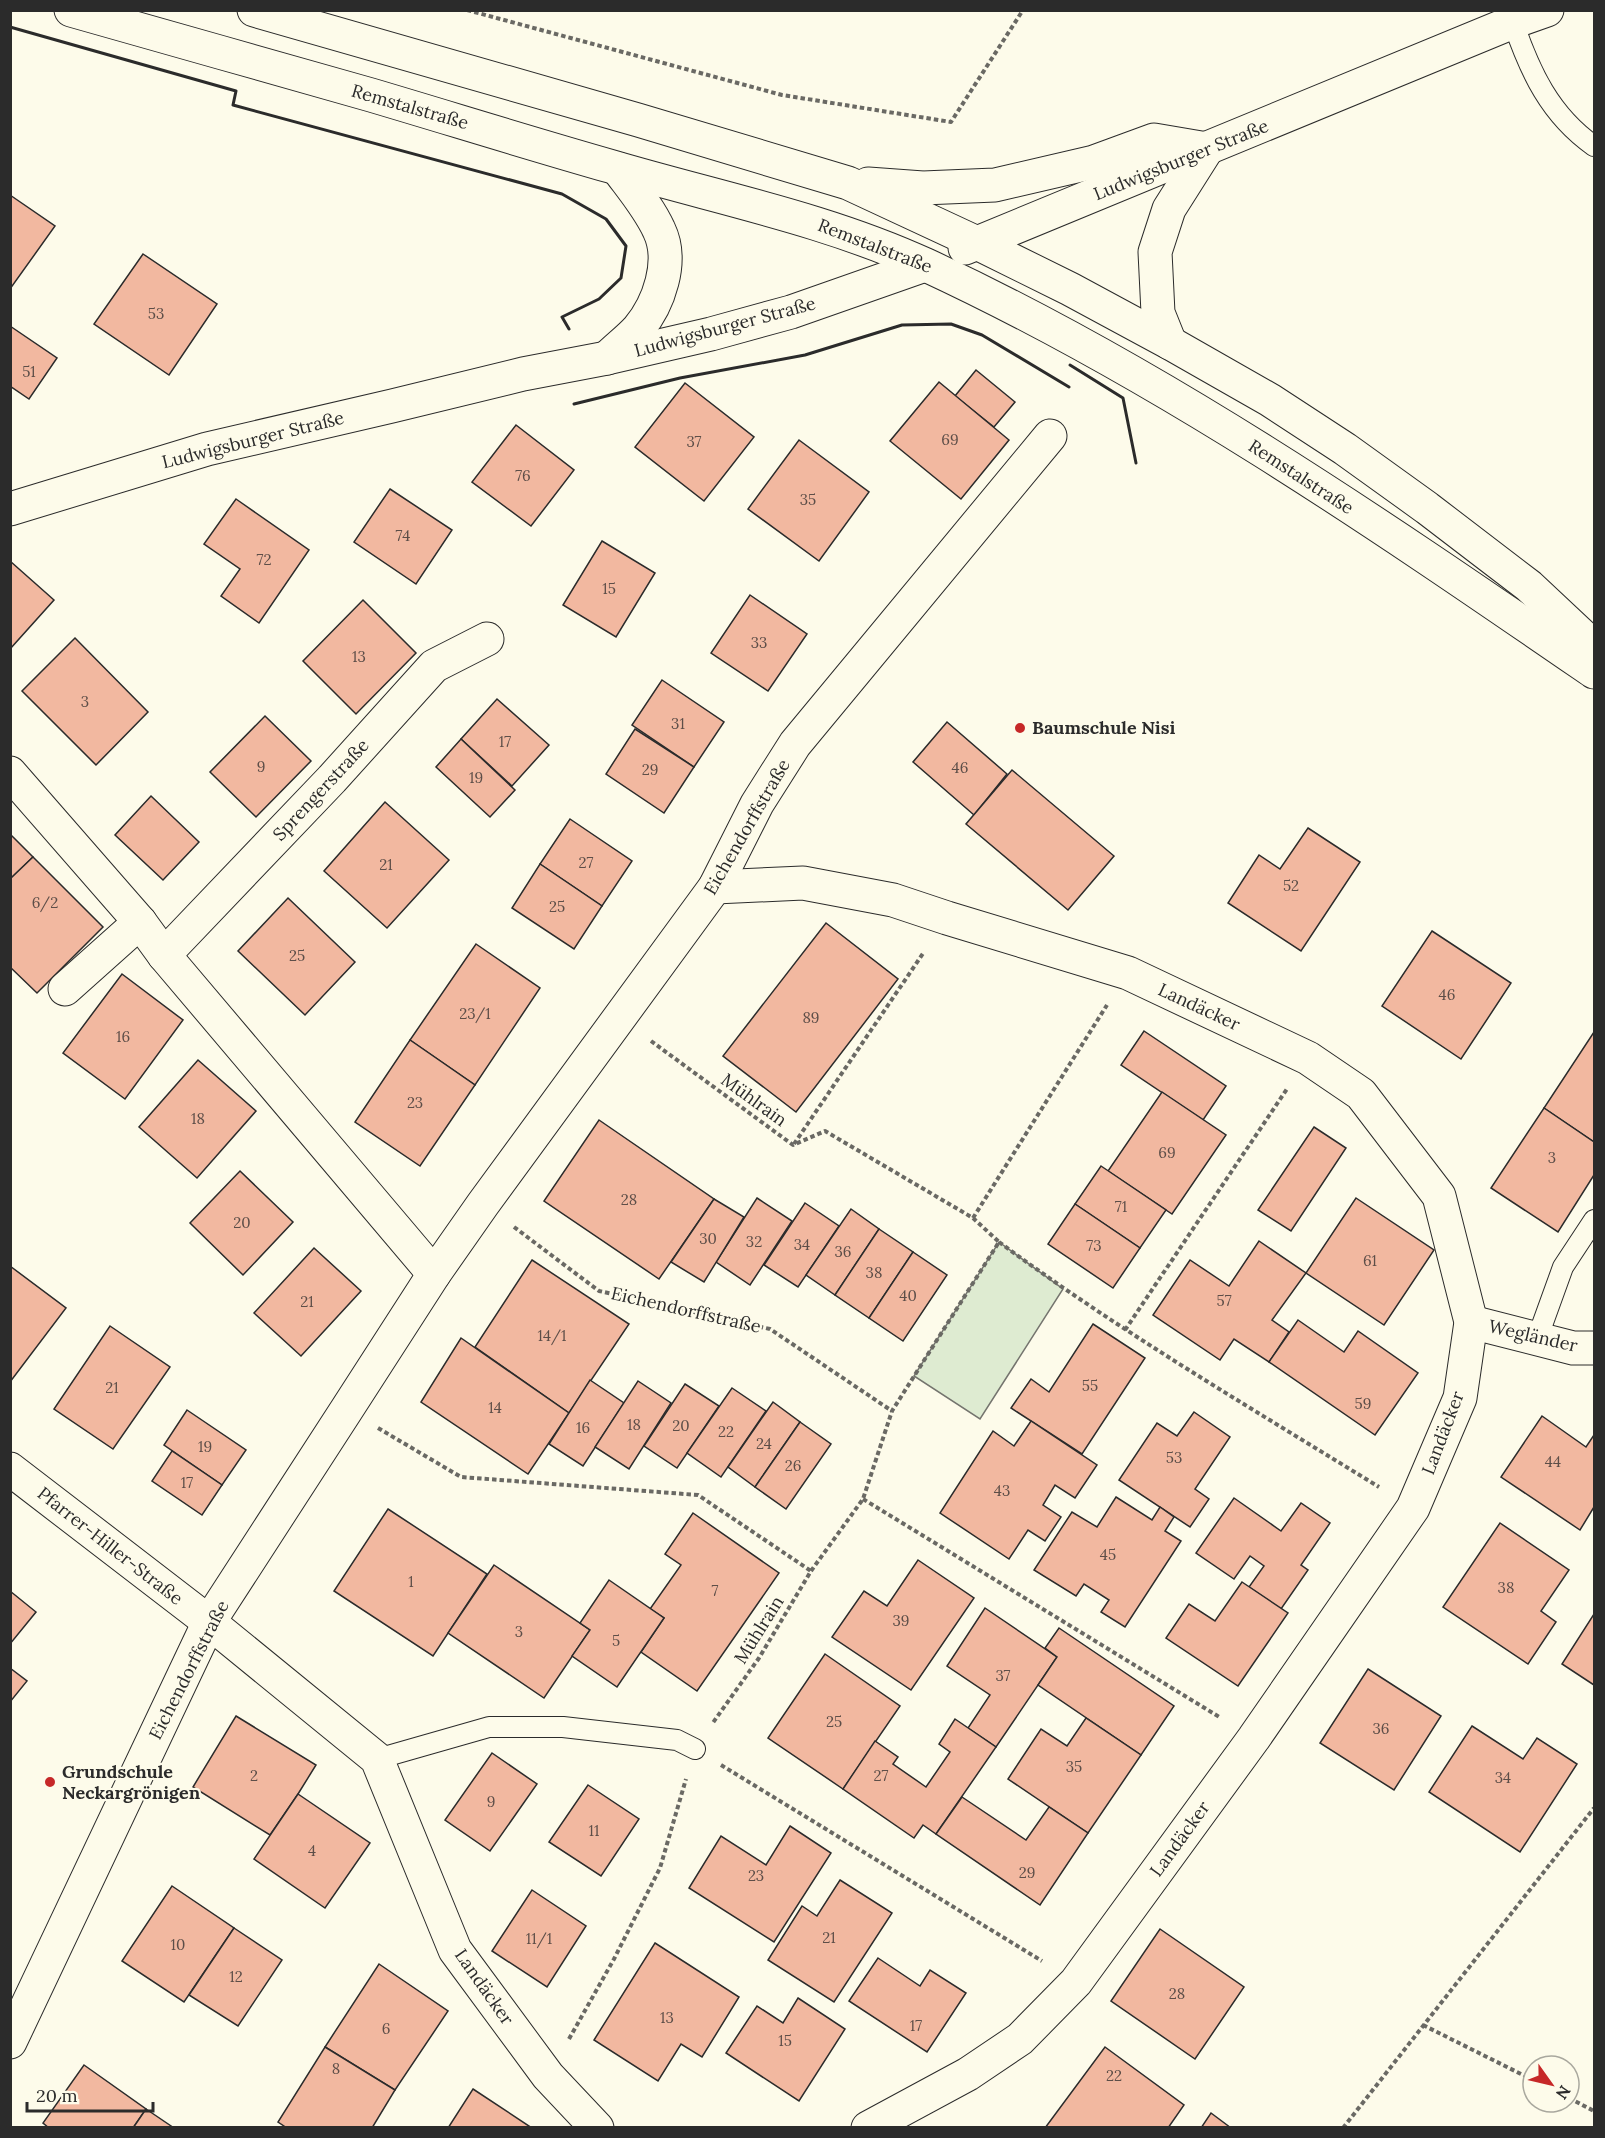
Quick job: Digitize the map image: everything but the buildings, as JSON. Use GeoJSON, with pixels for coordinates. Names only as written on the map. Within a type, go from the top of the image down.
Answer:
{"type":"FeatureCollection","features":[{"type":"Feature","properties":{"kind":"street","name":"Remstalstraße"},"geometry":{"type":"LineString","coordinates":[[70,10],[355,90],[618,169],[785,213],[857,236],[925,265],[1071,338],[1246,440],[1457,578],[1594,672]]}},
{"type":"Feature","properties":{"kind":"street"},"geometry":{"type":"LineString","coordinates":[[254,10],[848,183],[977,243],[1070,289],[1170,343],[1270,400],[1345,449],[1418,501],[1529,586],[1594,647]]}},
{"type":"Feature","properties":{"kind":"street","name":"Ludwigsburger Straße"},"geometry":{"type":"LineString","coordinates":[[10,509],[207,449],[522,374],[711,334],[791,312],[925,265],[1547,10]]}},
{"type":"Feature","properties":{"kind":"street"},"geometry":{"type":"LineString","coordinates":[[848,183],[923,188],[995,185],[1094,162],[1154,140],[1207,149],[1169,209],[1155,252],[1158,313],[1170,343]]}},
{"type":"Feature","properties":{"kind":"street"},"geometry":{"type":"LineString","coordinates":[[607,357],[639,328],[664,280],[666,256],[660,232],[650,213],[618,169]]}},
{"type":"Feature","properties":{"kind":"street","name":"Eichendorffstraße"},"geometry":{"type":"LineString","coordinates":[[10,2042],[209,1622],[434,1274],[715,887],[757,804],[795,744],[1050,436]]}},
{"type":"Feature","properties":{"kind":"street","name":"Sprengerstraße"},"geometry":{"type":"LineString","coordinates":[[164,955],[324,787],[434,666],[487,639]]}},
{"type":"Feature","properties":{"kind":"street"},"geometry":{"type":"LineString","coordinates":[[10,773],[140,922],[164,955],[434,1274]]}},
{"type":"Feature","properties":{"kind":"street","name":"Landäcker"},"geometry":{"type":"LineString","coordinates":[[715,887],[803,883],[893,900],[1128,973],[1308,1058],[1361,1094],[1439,1196],[1472,1322],[1460,1398],[1413,1508],[1254,1738],[1076,1982],[1020,2039],[968,2074],[868,2127]]}},
{"type":"Feature","properties":{"kind":"street"},"geometry":{"type":"LineString","coordinates":[[65,989],[140,922]]}},
{"type":"Feature","properties":{"kind":"street","name":"Wegländer"},"geometry":{"type":"LineString","coordinates":[[1472,1322],[1574,1348],[1594,1348]]}},
{"type":"Feature","properties":{"kind":"street","name":"Pfarrer-Hiller-Straße"},"geometry":{"type":"LineString","coordinates":[[10,1469],[209,1622]]}},
{"type":"Feature","properties":{"kind":"street","name":"Landäcker"},"geometry":{"type":"LineString","coordinates":[[209,1622],[377,1759],[455,1950],[548,2076],[595,2127]]}},
{"type":"Feature","properties":{"kind":"lane"},"geometry":{"type":"LineString","coordinates":[[1513,22],[1525,56],[1540,87],[1558,115],[1594,146]]}},
{"type":"Feature","properties":{"kind":"lane"},"geometry":{"type":"LineString","coordinates":[[1537,1339],[1563,1267],[1594,1220]]}},
{"type":"Feature","properties":{"kind":"lane"},"geometry":{"type":"LineString","coordinates":[[377,1759],[489,1727],[563,1727],[677,1740],[695,1749]]}},
{"type":"Feature","properties":{"kind":"path"},"geometry":{"type":"LineString","coordinates":[[467,10],[783,95],[951,122],[1023,10]]}},
{"type":"Feature","properties":{"kind":"path"},"geometry":{"type":"LineString","coordinates":[[793,1145],[947,918]]}},
{"type":"Feature","properties":{"kind":"path"},"geometry":{"type":"LineString","coordinates":[[973,1218],[1128,973]]}},
{"type":"Feature","properties":{"kind":"path","name":"Mühlrain"},"geometry":{"type":"LineString","coordinates":[[548,2076],[614,1959],[660,1868],[695,1749],[759,1658],[811,1571],[864,1499],[892,1412],[999,1242],[973,1218],[825,1131],[793,1145],[620,1019]]}},
{"type":"Feature","properties":{"kind":"path"},"geometry":{"type":"LineString","coordinates":[[1125,1330],[1308,1058]]}},
{"type":"Feature","properties":{"kind":"path","name":"Eichendorffstraße"},"geometry":{"type":"LineString","coordinates":[[483,1204],[599,1291],[770,1329],[892,1412]]}},
{"type":"Feature","properties":{"kind":"path"},"geometry":{"type":"LineString","coordinates":[[999,1242],[1063,1289],[1125,1330],[1413,1508]]}},
{"type":"Feature","properties":{"kind":"path"},"geometry":{"type":"LineString","coordinates":[[347,1409],[461,1477],[698,1495],[811,1571]]}},
{"type":"Feature","properties":{"kind":"path"},"geometry":{"type":"LineString","coordinates":[[864,1499],[1254,1738]]}},
{"type":"Feature","properties":{"kind":"path"},"geometry":{"type":"LineString","coordinates":[[695,1749],[1076,1982]]}},
{"type":"Feature","properties":{"kind":"path"},"geometry":{"type":"LineString","coordinates":[[1343,2127],[1594,1808]]}},
{"type":"Feature","properties":{"kind":"path"},"geometry":{"type":"LineString","coordinates":[[1423,2025],[1521,2074]]}},
{"type":"Feature","properties":{"kind":"green space"},"geometry":{"type":"Polygon","coordinates":[[[999,1242],[1063,1289],[980,1419],[914,1376],[999,1242]]]}},
{"type":"Feature","properties":{"kind":"wall"},"geometry":{"type":"LineString","coordinates":[[10,27],[236,91],[233,105],[562,194],[606,219],[626,246],[621,278],[599,299],[562,317],[569,329]]}},
{"type":"Feature","properties":{"kind":"wall"},"geometry":{"type":"LineString","coordinates":[[574,404],[680,378],[805,355],[902,325],[951,324],[982,335],[1069,387]]}},
{"type":"Feature","properties":{"kind":"wall"},"geometry":{"type":"LineString","coordinates":[[1070,365],[1123,398],[1136,463]]}},
{"type":"Feature","properties":{"kind":"place","name":"Baumschule Nisi"},"geometry":{"type":"Point","coordinates":[1020,728]}},
{"type":"Feature","properties":{"kind":"place","name":"Grundschule Neckargrönigen"},"geometry":{"type":"Point","coordinates":[50,1782]}}]}
